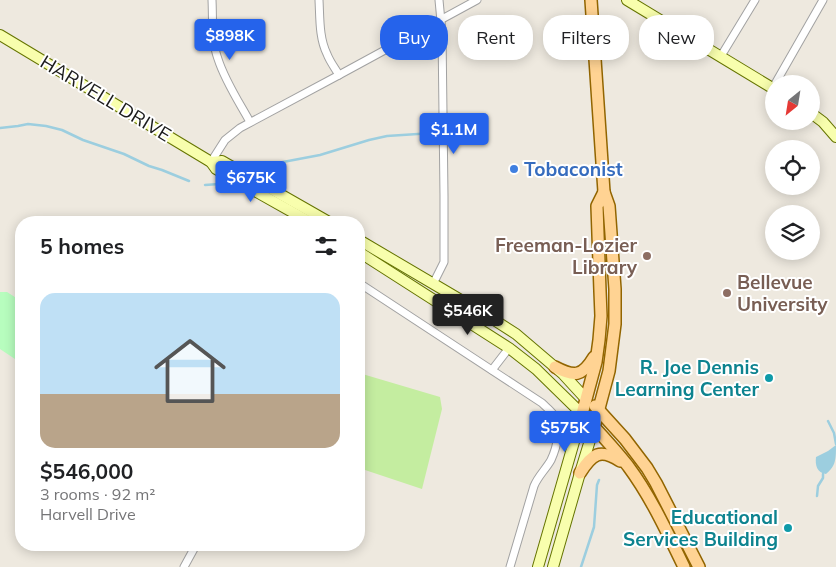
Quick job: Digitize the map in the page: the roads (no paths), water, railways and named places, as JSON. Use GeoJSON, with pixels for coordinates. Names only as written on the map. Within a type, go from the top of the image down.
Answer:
{"type":"FeatureCollection","features":[{"type":"Feature","properties":{"kind":"main road"},"geometry":{"type":"LineString","coordinates":[[553,567],[599,410],[609,370],[614,339],[615,290],[609,206],[604,192],[590,0]]}},
{"type":"Feature","properties":{"kind":"main road"},"geometry":{"type":"LineString","coordinates":[[632,1],[765,81]]}},
{"type":"Feature","properties":{"kind":"main road","name":"HARVELL DRIVE"},"geometry":{"type":"LineString","coordinates":[[0,35],[211,162],[216,169],[309,216]]}},
{"type":"Feature","properties":{"kind":"main road"},"geometry":{"type":"LineString","coordinates":[[820,120],[836,137]]}},
{"type":"Feature","properties":{"kind":"main road"},"geometry":{"type":"LineString","coordinates":[[538,567],[598,351],[601,316],[597,206],[604,192]]}},
{"type":"Feature","properties":{"kind":"main road"},"geometry":{"type":"LineString","coordinates":[[365,244],[516,334],[555,367],[599,410],[625,439],[647,468],[700,567]]}},
{"type":"Feature","properties":{"kind":"main road"},"geometry":{"type":"LineString","coordinates":[[365,256],[509,348],[536,369],[582,414],[627,466],[655,510],[684,567]]}},
{"type":"Feature","properties":{"kind":"main road"},"geometry":{"type":"LineString","coordinates":[[555,367],[571,374],[582,372],[598,351]]}},
{"type":"Feature","properties":{"kind":"main road"},"geometry":{"type":"LineString","coordinates":[[580,473],[592,457],[600,454],[613,456],[627,466]]}},
{"type":"Feature","properties":{"kind":"street"},"geometry":{"type":"LineString","coordinates":[[212,0],[214,44],[217,58],[224,75],[250,122]]}},
{"type":"Feature","properties":{"kind":"street"},"geometry":{"type":"LineString","coordinates":[[319,0],[321,33],[327,54],[339,75]]}},
{"type":"Feature","properties":{"kind":"street"},"geometry":{"type":"LineString","coordinates":[[439,0],[441,15]]}},
{"type":"Feature","properties":{"kind":"street"},"geometry":{"type":"LineString","coordinates":[[448,16],[476,0]]}},
{"type":"Feature","properties":{"kind":"street"},"geometry":{"type":"LineString","coordinates":[[721,56],[755,0]]}},
{"type":"Feature","properties":{"kind":"street"},"geometry":{"type":"LineString","coordinates":[[780,75],[823,0]]}},
{"type":"Feature","properties":{"kind":"street"},"geometry":{"type":"LineString","coordinates":[[211,162],[225,140],[240,128],[380,53]]}},
{"type":"Feature","properties":{"kind":"street"},"geometry":{"type":"LineString","coordinates":[[433,284],[444,262],[442,60]]}},
{"type":"Feature","properties":{"kind":"street"},"geometry":{"type":"LineString","coordinates":[[365,287],[542,403],[553,414],[556,420],[558,435],[554,453],[534,486],[510,567]]}},
{"type":"Feature","properties":{"kind":"street"},"geometry":{"type":"LineString","coordinates":[[492,370],[509,348]]}},
{"type":"Feature","properties":{"kind":"street"},"geometry":{"type":"LineString","coordinates":[[184,567],[193,551]]}},
{"type":"Feature","properties":{"kind":"water"},"geometry":{"type":"Polygon","coordinates":[[[836,445],[834,465],[826,474],[821,472],[817,468],[816,457],[836,445]]]}},
{"type":"Feature","properties":{"kind":"waterway"},"geometry":{"type":"LineString","coordinates":[[0,128],[28,124],[62,130],[189,181]]}},
{"type":"Feature","properties":{"kind":"waterway"},"geometry":{"type":"LineString","coordinates":[[250,166],[273,165],[320,155],[387,136],[433,133]]}},
{"type":"Feature","properties":{"kind":"waterway"},"geometry":{"type":"LineString","coordinates":[[205,185],[223,182]]}},
{"type":"Feature","properties":{"kind":"waterway"},"geometry":{"type":"LineString","coordinates":[[828,421],[834,433],[836,444]]}},
{"type":"Feature","properties":{"kind":"waterway"},"geometry":{"type":"LineString","coordinates":[[817,496],[818,486],[823,478],[823,474]]}},
{"type":"Feature","properties":{"kind":"waterway"},"geometry":{"type":"LineString","coordinates":[[581,567],[594,527],[599,480]]}},
{"type":"Feature","properties":{"kind":"place","name":"Tobaconist"},"geometry":{"type":"Point","coordinates":[514,169]}},
{"type":"Feature","properties":{"kind":"place","name":"Freeman-Lozier Library"},"geometry":{"type":"Point","coordinates":[647,256]}},
{"type":"Feature","properties":{"kind":"place","name":"Bellevue University"},"geometry":{"type":"Point","coordinates":[727,293]}},
{"type":"Feature","properties":{"kind":"place","name":"R. Joe Dennis Learning Center"},"geometry":{"type":"Point","coordinates":[769,378]}},
{"type":"Feature","properties":{"kind":"place","name":"Educational Services Building"},"geometry":{"type":"Point","coordinates":[788,528]}}]}
